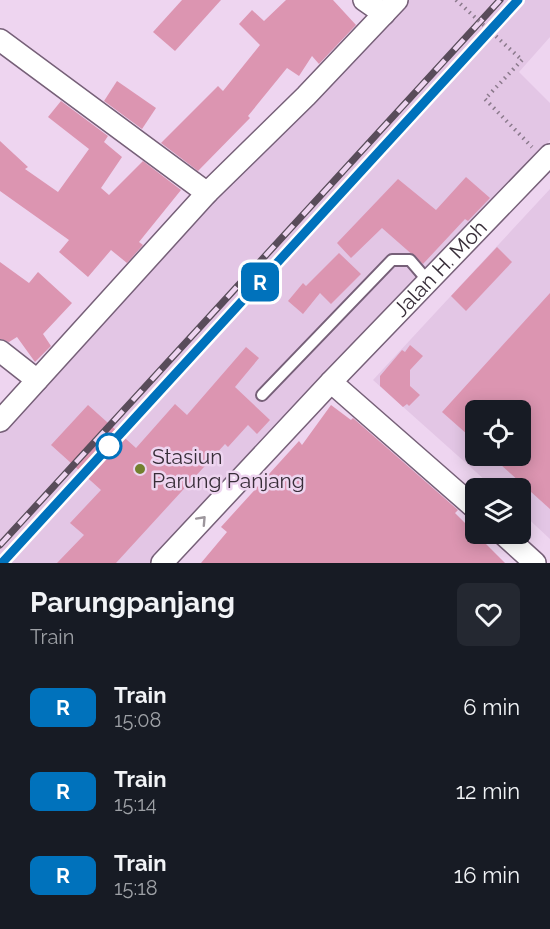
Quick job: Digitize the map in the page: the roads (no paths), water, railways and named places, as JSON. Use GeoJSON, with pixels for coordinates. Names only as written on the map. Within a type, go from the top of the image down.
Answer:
{"type":"FeatureCollection","features":[{"type":"Feature","properties":{"kind":"street"},"geometry":{"type":"LineString","coordinates":[[0,421],[207,193],[306,96],[390,7],[364,0]]}},
{"type":"Feature","properties":{"kind":"street"},"geometry":{"type":"LineString","coordinates":[[0,40],[207,193]]}},
{"type":"Feature","properties":{"kind":"street","name":"Jalan H. Moh"},"geometry":{"type":"LineString","coordinates":[[162,563],[428,280],[548,158]]}},
{"type":"Feature","properties":{"kind":"street"},"geometry":{"type":"LineString","coordinates":[[0,351],[37,380]]}},
{"type":"Feature","properties":{"kind":"street"},"geometry":{"type":"LineString","coordinates":[[331,382],[465,499]]}},
{"type":"Feature","properties":{"kind":"street"},"geometry":{"type":"LineString","coordinates":[[514,544],[535,563]]}},
{"type":"Feature","properties":{"kind":"lane"},"geometry":{"type":"LineString","coordinates":[[262,395],[392,260],[410,260],[428,280]]}},
{"type":"Feature","properties":{"kind":"railway"},"geometry":{"type":"LineString","coordinates":[[0,545],[500,0]]}},
{"type":"Feature","properties":{"kind":"railway"},"geometry":{"type":"LineString","coordinates":[[2,563],[518,0]]}},
{"type":"Feature","properties":{"kind":"train","name":"R"},"geometry":{"type":"LineString","coordinates":[[2,563],[518,0]]}},
{"type":"Feature","properties":{"kind":"place","name":"Stasiun Parung Panjang"},"geometry":{"type":"Point","coordinates":[140,469]}}]}
